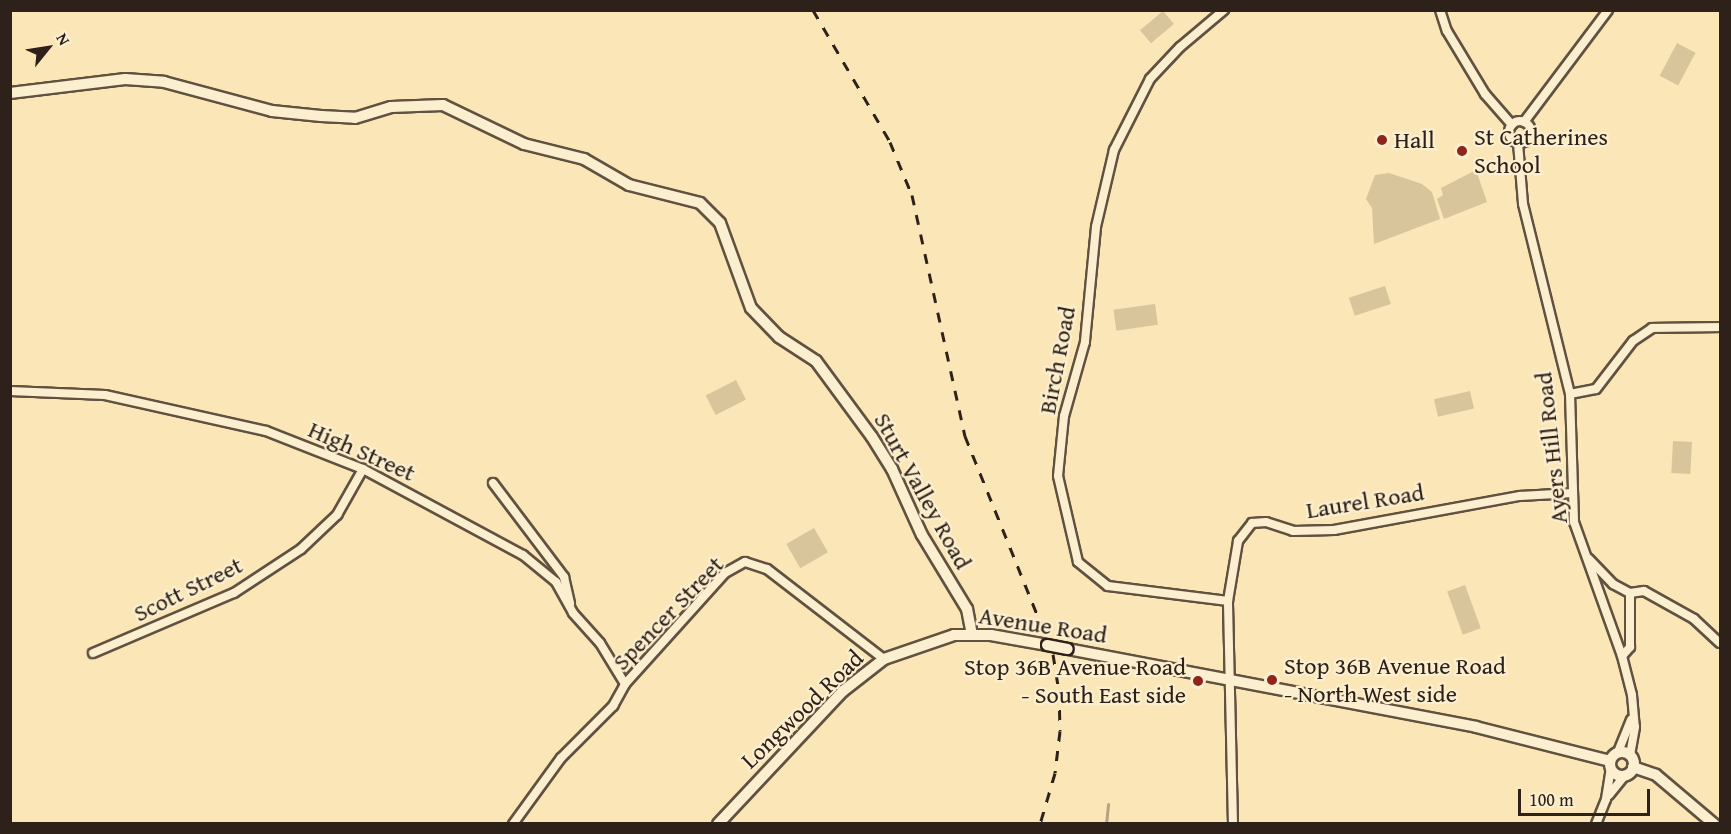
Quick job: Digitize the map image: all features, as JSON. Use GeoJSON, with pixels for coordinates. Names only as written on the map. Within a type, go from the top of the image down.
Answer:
{"type":"FeatureCollection","features":[{"type":"Feature","properties":{"kind":"street","name":"Birch Road"},"geometry":{"type":"LineString","coordinates":[[1224,10],[1180,46],[1150,79],[1114,150],[1096,226],[1085,342],[1064,416],[1058,476],[1078,562],[1108,586],[1228,601]]}},
{"type":"Feature","properties":{"kind":"street"},"geometry":{"type":"LineString","coordinates":[[1440,10],[1447,31],[1485,94],[1512,125]]}},
{"type":"Feature","properties":{"kind":"street"},"geometry":{"type":"LineString","coordinates":[[1512,125],[1524,122],[1608,10]]}},
{"type":"Feature","properties":{"kind":"street","name":"Sturt Valley Road"},"geometry":{"type":"LineString","coordinates":[[10,93],[125,79],[164,82],[272,111],[321,116],[355,118],[391,107],[443,105],[524,144],[584,159],[629,185],[700,203],[720,223],[751,308],[778,337],[816,361],[872,437],[892,469],[922,534],[967,609],[972,634]]}},
{"type":"Feature","properties":{"kind":"street"},"geometry":{"type":"LineString","coordinates":[[1512,125],[1510,135],[1518,143],[1530,137],[1531,130],[1524,122]]}},
{"type":"Feature","properties":{"kind":"street","name":"Ayers Hill Road"},"geometry":{"type":"LineString","coordinates":[[1518,143],[1524,204],[1570,394],[1574,522],[1622,656],[1634,710],[1630,755]]}},
{"type":"Feature","properties":{"kind":"street"},"geometry":{"type":"LineString","coordinates":[[1570,394],[1596,388],[1633,340],[1652,328],[1720,327]]}},
{"type":"Feature","properties":{"kind":"street","name":"High Street"},"geometry":{"type":"LineString","coordinates":[[10,392],[105,395],[266,431],[363,469],[523,555],[556,582],[573,613],[600,643],[626,684]]}},
{"type":"Feature","properties":{"kind":"street","name":"Scott Street"},"geometry":{"type":"LineString","coordinates":[[93,653],[234,593],[292,555],[337,515],[363,469]]}},
{"type":"Feature","properties":{"kind":"street"},"geometry":{"type":"LineString","coordinates":[[493,483],[564,577],[573,613]]}},
{"type":"Feature","properties":{"kind":"street","name":"Laurel Road"},"geometry":{"type":"LineString","coordinates":[[1233,824],[1228,601],[1238,541],[1252,523],[1266,522],[1293,531],[1334,530],[1520,496],[1573,493]]}},
{"type":"Feature","properties":{"kind":"street"},"geometry":{"type":"LineString","coordinates":[[1586,555],[1613,584],[1630,593],[1644,591],[1660,597],[1720,643]]}},
{"type":"Feature","properties":{"kind":"street","name":"Spencer Street"},"geometry":{"type":"LineString","coordinates":[[513,824],[561,758],[613,706],[626,684],[725,573],[745,562],[767,569],[884,659]]}},
{"type":"Feature","properties":{"kind":"street"},"geometry":{"type":"LineString","coordinates":[[1622,656],[1630,647],[1630,593]]}},
{"type":"Feature","properties":{"kind":"street","name":"Avenue Road"},"geometry":{"type":"LineString","coordinates":[[929,643],[972,634],[1047,645],[1476,727],[1610,765],[1625,775]]}},
{"type":"Feature","properties":{"kind":"street","name":"Longwood Road"},"geometry":{"type":"LineString","coordinates":[[725,821],[843,691],[884,659],[929,643]]}},
{"type":"Feature","properties":{"kind":"street","name":"Ayers Hill Road"},"geometry":{"type":"LineString","coordinates":[[1618,752],[1626,738],[1634,710]]}},
{"type":"Feature","properties":{"kind":"street"},"geometry":{"type":"LineString","coordinates":[[1596,824],[1606,799],[1610,765],[1618,752],[1630,755],[1633,767]]}},
{"type":"Feature","properties":{"kind":"street"},"geometry":{"type":"LineString","coordinates":[[1606,799],[1633,767]]}},
{"type":"Feature","properties":{"kind":"street"},"geometry":{"type":"LineString","coordinates":[[1633,767],[1656,775],[1714,824]]}},
{"type":"Feature","properties":{"kind":"shaded area"},"geometry":{"type":"Polygon","coordinates":[[[1163,11],[1174,24],[1151,43],[1140,30],[1163,11]]]}},
{"type":"Feature","properties":{"kind":"shaded area"},"geometry":{"type":"Polygon","coordinates":[[[1677,43],[1696,53],[1678,86],[1660,76],[1677,43]]]}},
{"type":"Feature","properties":{"kind":"shaded area"},"geometry":{"type":"Polygon","coordinates":[[[1476,170],[1487,202],[1444,219],[1437,199],[1443,195],[1441,188],[1476,170]]]}},
{"type":"Feature","properties":{"kind":"shaded area"},"geometry":{"type":"Polygon","coordinates":[[[1389,173],[1422,184],[1432,192],[1440,219],[1374,244],[1372,208],[1366,199],[1375,175],[1389,173]]]}},
{"type":"Feature","properties":{"kind":"shaded area"},"geometry":{"type":"Polygon","coordinates":[[[1385,286],[1391,304],[1355,316],[1349,298],[1385,286]]]}},
{"type":"Feature","properties":{"kind":"shaded area"},"geometry":{"type":"Polygon","coordinates":[[[1155,304],[1158,325],[1116,331],[1113,310],[1155,304]]]}},
{"type":"Feature","properties":{"kind":"shaded area"},"geometry":{"type":"Polygon","coordinates":[[[736,380],[746,400],[716,415],[706,395],[736,380]]]}},
{"type":"Feature","properties":{"kind":"shaded area"},"geometry":{"type":"Polygon","coordinates":[[[1470,391],[1474,409],[1438,417],[1434,399],[1470,391]]]}},
{"type":"Feature","properties":{"kind":"shaded area"},"geometry":{"type":"Polygon","coordinates":[[[1673,441],[1692,442],[1690,474],[1671,473],[1673,441]]]}},
{"type":"Feature","properties":{"kind":"shaded area"},"geometry":{"type":"Polygon","coordinates":[[[814,528],[828,552],[800,568],[786,544],[814,528]]]}},
{"type":"Feature","properties":{"kind":"shaded area"},"geometry":{"type":"Polygon","coordinates":[[[1465,585],[1481,628],[1463,635],[1447,591],[1465,585]]]}},
{"type":"Feature","properties":{"kind":"waterway"},"geometry":{"type":"LineString","coordinates":[[1106,824],[1108,804]]}},
{"type":"Feature","properties":{"kind":"railway"},"geometry":{"type":"LineString","coordinates":[[813,10],[890,142],[912,195],[965,436],[1053,654],[1059,690],[1060,731],[1055,773],[1040,824]]}},
{"type":"Feature","properties":{"kind":"place","name":"Hall"},"geometry":{"type":"Point","coordinates":[1382,140]}},
{"type":"Feature","properties":{"kind":"place","name":"St Catherines School"},"geometry":{"type":"Point","coordinates":[1462,151]}},
{"type":"Feature","properties":{"kind":"place","name":"Stop 36B Avenue Road - North West side"},"geometry":{"type":"Point","coordinates":[1272,680]}},
{"type":"Feature","properties":{"kind":"place","name":"Stop 36B Avenue Road - South East side"},"geometry":{"type":"Point","coordinates":[1198,681]}}]}
